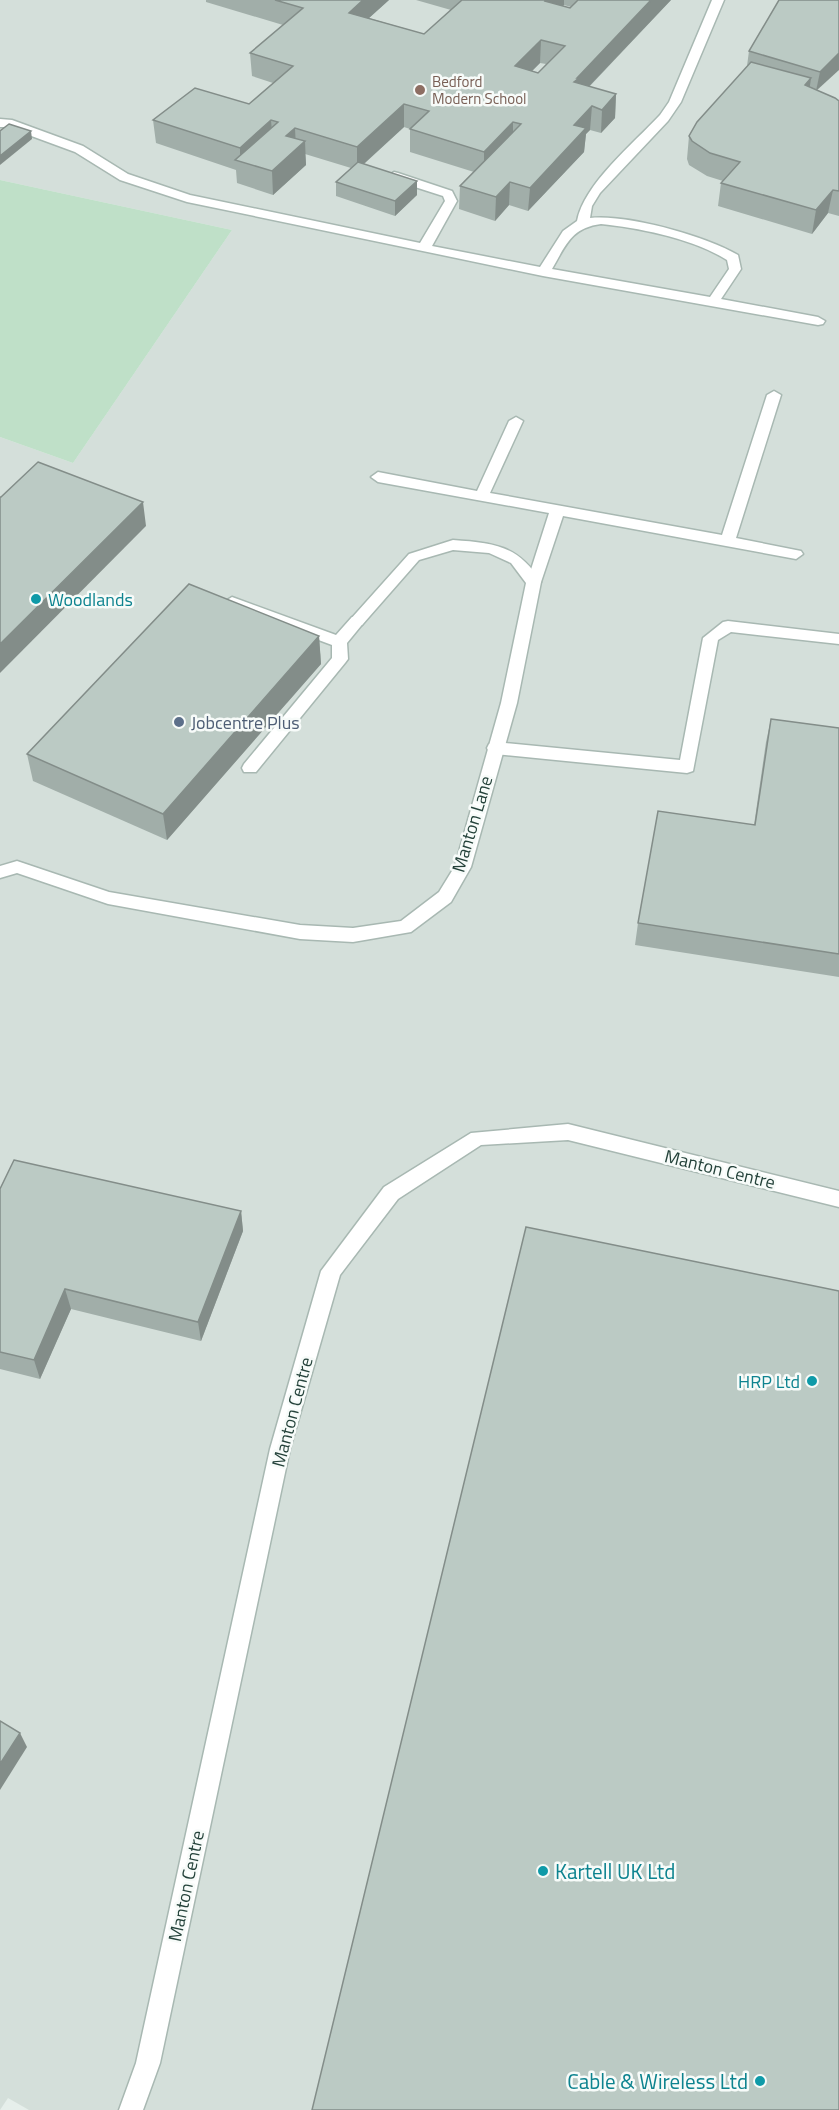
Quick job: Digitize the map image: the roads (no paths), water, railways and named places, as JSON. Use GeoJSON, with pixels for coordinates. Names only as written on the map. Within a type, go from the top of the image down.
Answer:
{"type":"FeatureCollection","features":[{"type":"Feature","properties":{"kind":"street"},"geometry":{"type":"LineString","coordinates":[[583,222],[586,206],[595,191],[664,118],[675,102],[718,0]]}},
{"type":"Feature","properties":{"kind":"street"},"geometry":{"type":"LineString","coordinates":[[0,123],[8,123],[79,149],[109,169],[148,186],[187,198],[543,272],[818,321]]}},
{"type":"Feature","properties":{"kind":"street"},"geometry":{"type":"LineString","coordinates":[[376,170],[448,194],[451,201],[424,248]]}},
{"type":"Feature","properties":{"kind":"street"},"geometry":{"type":"LineString","coordinates":[[543,272],[572,229],[583,222],[601,219],[618,221],[720,250],[733,258],[735,269],[713,302]]}},
{"type":"Feature","properties":{"kind":"street"},"geometry":{"type":"LineString","coordinates":[[727,542],[774,395]]}},
{"type":"Feature","properties":{"kind":"street"},"geometry":{"type":"LineString","coordinates":[[482,495],[516,421]]}},
{"type":"Feature","properties":{"kind":"street"},"geometry":{"type":"LineString","coordinates":[[378,477],[796,554]]}},
{"type":"Feature","properties":{"kind":"street","name":"Manton Lane"},"geometry":{"type":"LineString","coordinates":[[0,872],[17,867],[108,898],[300,932],[353,935],[405,927],[445,897],[462,867],[509,703],[534,582],[557,511]]}},
{"type":"Feature","properties":{"kind":"street"},"geometry":{"type":"LineString","coordinates":[[250,768],[340,659],[339,642],[414,557],[453,545],[492,548],[516,560],[534,582]]}},
{"type":"Feature","properties":{"kind":"street"},"geometry":{"type":"LineString","coordinates":[[232,602],[339,642]]}},
{"type":"Feature","properties":{"kind":"street"},"geometry":{"type":"LineString","coordinates":[[495,748],[687,767],[711,638],[729,626],[839,639]]}},
{"type":"Feature","properties":{"kind":"street","name":"Manton Centre"},"geometry":{"type":"LineString","coordinates":[[131,2110],[148,2063],[280,1449],[332,1271],[391,1193],[478,1138],[568,1132],[839,1199]]}},
{"type":"Feature","properties":{"kind":"place","name":"Bedford Modern School"},"geometry":{"type":"Point","coordinates":[420,90]}},
{"type":"Feature","properties":{"kind":"place","name":"Woodlands"},"geometry":{"type":"Point","coordinates":[36,599]}},
{"type":"Feature","properties":{"kind":"place","name":"Jobcentre Plus"},"geometry":{"type":"Point","coordinates":[179,722]}},
{"type":"Feature","properties":{"kind":"place","name":"HRP Ltd"},"geometry":{"type":"Point","coordinates":[812,1381]}},
{"type":"Feature","properties":{"kind":"place","name":"Kartell UK Ltd"},"geometry":{"type":"Point","coordinates":[543,1871]}},
{"type":"Feature","properties":{"kind":"place","name":"Cable & Wireless Ltd"},"geometry":{"type":"Point","coordinates":[760,2081]}}]}
